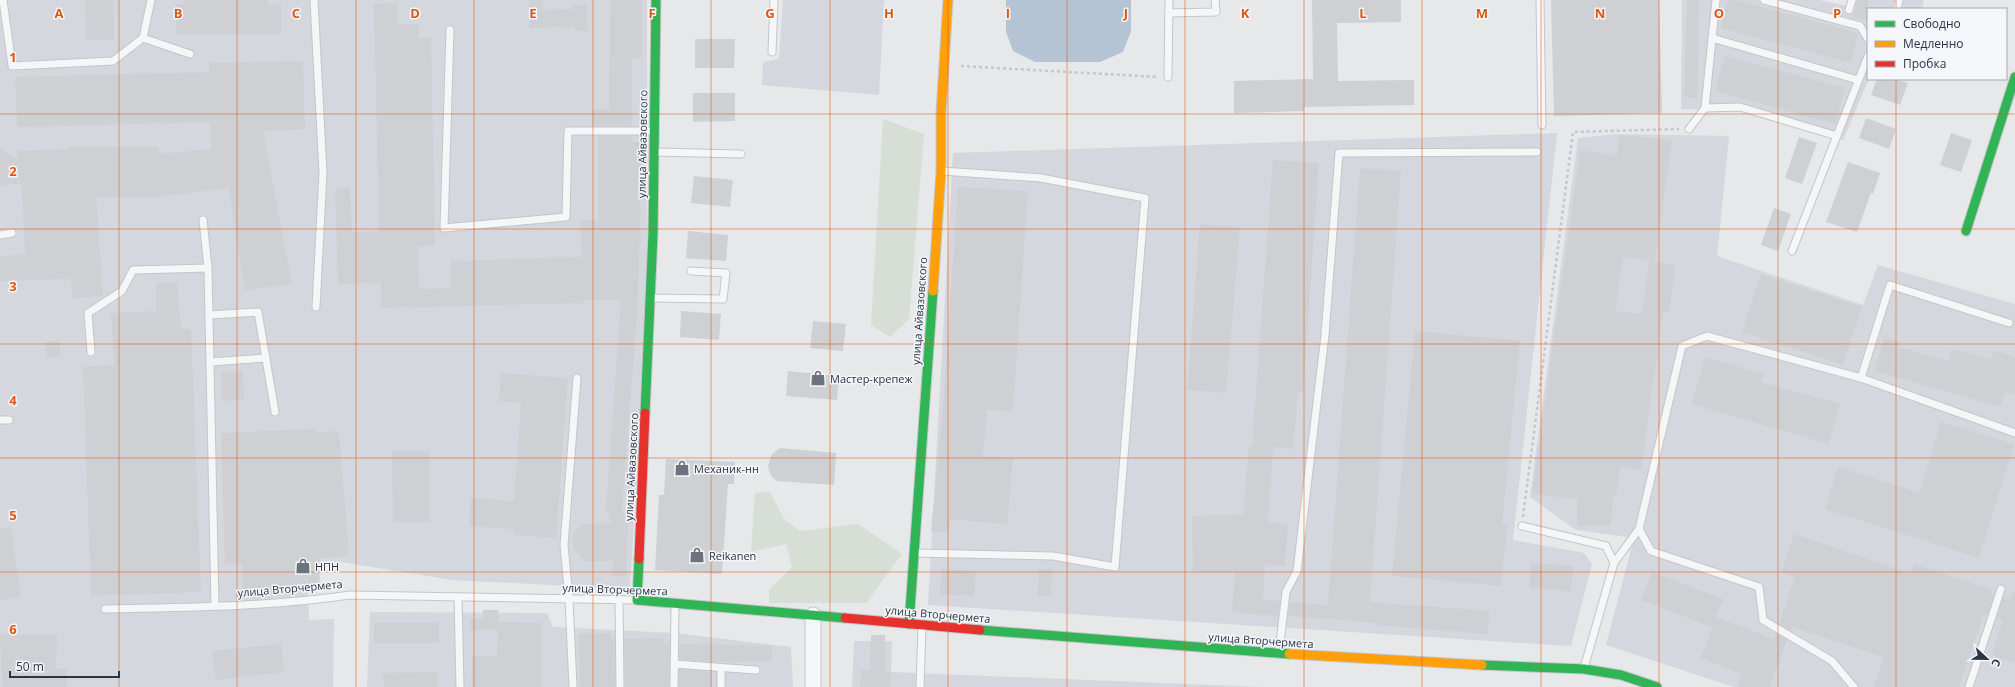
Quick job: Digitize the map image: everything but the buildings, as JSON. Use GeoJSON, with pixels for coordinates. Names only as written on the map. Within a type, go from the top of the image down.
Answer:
{"type":"FeatureCollection","features":[{"type":"Feature","properties":{"kind":"street","name":"улица Айвазовского"},"geometry":{"type":"LineString","coordinates":[[637,600],[650,298],[656,0]]}},
{"type":"Feature","properties":{"kind":"street","name":"улица Айвазовского"},"geometry":{"type":"LineString","coordinates":[[909,624],[941,171],[943,65],[948,0]]}},
{"type":"Feature","properties":{"kind":"street"},"geometry":{"type":"LineString","coordinates":[[1966,231],[2015,77]]}},
{"type":"Feature","properties":{"kind":"street","name":"улица Вторчермета"},"geometry":{"type":"LineString","coordinates":[[637,600],[1176,647],[1584,669],[1621,675],[1657,687]]}},
{"type":"Feature","properties":{"kind":"street"},"geometry":{"type":"LineString","coordinates":[[813,615],[813,687]]}},
{"type":"Feature","properties":{"kind":"lane"},"geometry":{"type":"LineString","coordinates":[[4,0],[12,66],[113,61],[144,38],[151,0]]}},
{"type":"Feature","properties":{"kind":"lane"},"geometry":{"type":"LineString","coordinates":[[314,0],[323,173],[316,307]]}},
{"type":"Feature","properties":{"kind":"lane"},"geometry":{"type":"LineString","coordinates":[[772,52],[774,0]]}},
{"type":"Feature","properties":{"kind":"lane"},"geometry":{"type":"LineString","coordinates":[[1168,78],[1169,0]]}},
{"type":"Feature","properties":{"kind":"lane"},"geometry":{"type":"LineString","coordinates":[[1169,13],[1216,12],[1215,0]]}},
{"type":"Feature","properties":{"kind":"lane"},"geometry":{"type":"LineString","coordinates":[[1540,0],[1542,125]]}},
{"type":"Feature","properties":{"kind":"lane"},"geometry":{"type":"LineString","coordinates":[[1689,129],[1705,108],[1716,0]]}},
{"type":"Feature","properties":{"kind":"lane"},"geometry":{"type":"LineString","coordinates":[[1764,0],[1860,26],[1867,37]]}},
{"type":"Feature","properties":{"kind":"lane"},"geometry":{"type":"LineString","coordinates":[[1848,10],[1852,0]]}},
{"type":"Feature","properties":{"kind":"lane"},"geometry":{"type":"LineString","coordinates":[[450,30],[444,228],[566,217],[568,131],[654,131]]}},
{"type":"Feature","properties":{"kind":"lane"},"geometry":{"type":"LineString","coordinates":[[144,38],[190,54]]}},
{"type":"Feature","properties":{"kind":"lane"},"geometry":{"type":"LineString","coordinates":[[1712,38],[1858,80]]}},
{"type":"Feature","properties":{"kind":"lane"},"geometry":{"type":"LineString","coordinates":[[1792,251],[1867,58]]}},
{"type":"Feature","properties":{"kind":"lane"},"geometry":{"type":"LineString","coordinates":[[1705,108],[1740,107],[1837,136]]}},
{"type":"Feature","properties":{"kind":"lane"},"geometry":{"type":"LineString","coordinates":[[654,152],[741,154]]}},
{"type":"Feature","properties":{"kind":"lane"},"geometry":{"type":"LineString","coordinates":[[1279,653],[1286,592],[1297,571],[1299,555],[1325,335],[1339,153],[1536,152]]}},
{"type":"Feature","properties":{"kind":"lane"},"geometry":{"type":"LineString","coordinates":[[915,553],[1053,556],[1115,567],[1145,198],[1041,178],[941,171]]}},
{"type":"Feature","properties":{"kind":"lane"},"geometry":{"type":"LineString","coordinates":[[203,220],[208,268],[215,606]]}},
{"type":"Feature","properties":{"kind":"lane"},"geometry":{"type":"LineString","coordinates":[[0,235],[12,234]]}},
{"type":"Feature","properties":{"kind":"lane"},"geometry":{"type":"LineString","coordinates":[[91,352],[88,314],[122,291],[133,270],[208,268]]}},
{"type":"Feature","properties":{"kind":"lane"},"geometry":{"type":"LineString","coordinates":[[650,298],[723,299],[726,273],[691,271]]}},
{"type":"Feature","properties":{"kind":"lane"},"geometry":{"type":"LineString","coordinates":[[1861,378],[1890,285],[2009,323]]}},
{"type":"Feature","properties":{"kind":"lane"},"geometry":{"type":"LineString","coordinates":[[209,315],[258,312],[275,412]]}},
{"type":"Feature","properties":{"kind":"lane"},"geometry":{"type":"LineString","coordinates":[[1584,669],[1614,563],[1639,528],[1682,346],[1707,336],[1861,378],[2015,433]]}},
{"type":"Feature","properties":{"kind":"lane"},"geometry":{"type":"LineString","coordinates":[[210,362],[266,358]]}},
{"type":"Feature","properties":{"kind":"lane"},"geometry":{"type":"LineString","coordinates":[[573,687],[569,599],[564,545],[578,378]]}},
{"type":"Feature","properties":{"kind":"lane"},"geometry":{"type":"LineString","coordinates":[[0,420],[9,420]]}},
{"type":"Feature","properties":{"kind":"lane"},"geometry":{"type":"LineString","coordinates":[[1522,526],[1606,546],[1614,563]]}},
{"type":"Feature","properties":{"kind":"lane"},"geometry":{"type":"LineString","coordinates":[[1639,528],[1651,551],[1759,587],[1763,620],[1832,661],[1854,687]]}},
{"type":"Feature","properties":{"kind":"lane"},"geometry":{"type":"LineString","coordinates":[[1969,687],[2001,589]]}},
{"type":"Feature","properties":{"kind":"lane","name":"улица Вторчермета"},"geometry":{"type":"LineString","coordinates":[[105,609],[215,606],[316,600],[350,595],[637,600]]}},
{"type":"Feature","properties":{"kind":"lane"},"geometry":{"type":"LineString","coordinates":[[458,597],[460,687]]}},
{"type":"Feature","properties":{"kind":"lane"},"geometry":{"type":"LineString","coordinates":[[619,600],[620,687]]}},
{"type":"Feature","properties":{"kind":"lane"},"geometry":{"type":"LineString","coordinates":[[674,687],[675,603]]}},
{"type":"Feature","properties":{"kind":"lane"},"geometry":{"type":"LineString","coordinates":[[920,687],[922,625]]}},
{"type":"Feature","properties":{"kind":"lane"},"geometry":{"type":"LineString","coordinates":[[674,664],[756,670]]}},
{"type":"Feature","properties":{"kind":"lane"},"geometry":{"type":"LineString","coordinates":[[721,668],[721,687]]}},
{"type":"Feature","properties":{"kind":"path"},"geometry":{"type":"LineString","coordinates":[[943,65],[1168,78]]}},
{"type":"Feature","properties":{"kind":"path"},"geometry":{"type":"LineString","coordinates":[[1522,526],[1573,132],[1689,129]]}},
{"type":"Feature","properties":{"kind":"shaded area"},"geometry":{"type":"Polygon","coordinates":[[[0,0],[647,0],[647,305],[630,589],[452,580],[341,562],[307,564],[309,620],[334,619],[333,687],[0,687],[0,0]]]}},
{"type":"Feature","properties":{"kind":"shaded area"},"geometry":{"type":"Polygon","coordinates":[[[783,0],[884,0],[879,95],[762,85],[763,62],[779,59],[783,0]]]}},
{"type":"Feature","properties":{"kind":"shaded area"},"geometry":{"type":"Polygon","coordinates":[[[1682,0],[1819,0],[1847,6],[1849,0],[1924,0],[1922,8],[1867,8],[1867,80],[1869,80],[1843,140],[1737,110],[1681,109],[1682,0]]]}},
{"type":"Feature","properties":{"kind":"shaded area"},"geometry":{"type":"Polygon","coordinates":[[[883,119],[924,134],[909,319],[890,337],[871,325],[883,119]]]}},
{"type":"Feature","properties":{"kind":"shaded area"},"geometry":{"type":"Polygon","coordinates":[[[1557,133],[1513,540],[1584,553],[1592,564],[1571,646],[928,605],[953,153],[1557,133]]]}},
{"type":"Feature","properties":{"kind":"shaded area"},"geometry":{"type":"Polygon","coordinates":[[[1618,134],[1729,136],[1717,256],[1863,305],[1878,265],[2015,304],[2015,687],[1734,687],[1606,645],[1634,538],[1576,530],[1530,497],[1578,138],[1618,134]]]}},
{"type":"Feature","properties":{"kind":"shaded area"},"geometry":{"type":"Polygon","coordinates":[[[770,492],[784,519],[800,531],[858,524],[902,554],[866,603],[769,603],[769,590],[792,567],[786,544],[751,552],[755,493],[770,492]]]}},
{"type":"Feature","properties":{"kind":"shaded area"},"geometry":{"type":"Polygon","coordinates":[[[370,612],[547,613],[553,627],[675,633],[791,647],[793,687],[367,687],[370,612]]]}},
{"type":"Feature","properties":{"kind":"shaded area"},"geometry":{"type":"Polygon","coordinates":[[[854,641],[892,641],[891,672],[1260,687],[852,687],[854,641]]]}},
{"type":"Feature","properties":{"kind":"water"},"geometry":{"type":"Polygon","coordinates":[[[1006,0],[1131,0],[1131,31],[1123,52],[1100,62],[1035,62],[1013,51],[1006,32],[1006,0]]]}},
{"type":"Feature","properties":{"kind":"traffic: fast"},"geometry":{"type":"LineString","coordinates":[[645,413],[653,234],[656,0]]}},
{"type":"Feature","properties":{"kind":"traffic: fast"},"geometry":{"type":"LineString","coordinates":[[1966,231],[2015,77]]}},
{"type":"Feature","properties":{"kind":"traffic: fast"},"geometry":{"type":"LineString","coordinates":[[909,624],[933,291]]}},
{"type":"Feature","properties":{"kind":"traffic: fast"},"geometry":{"type":"LineString","coordinates":[[639,559],[637,600],[845,618]]}},
{"type":"Feature","properties":{"kind":"traffic: fast"},"geometry":{"type":"LineString","coordinates":[[980,630],[1289,654]]}},
{"type":"Feature","properties":{"kind":"traffic: fast"},"geometry":{"type":"LineString","coordinates":[[1482,665],[1584,669],[1621,675],[1657,687]]}},
{"type":"Feature","properties":{"kind":"traffic: slow"},"geometry":{"type":"LineString","coordinates":[[933,291],[941,171],[941,113],[948,0]]}},
{"type":"Feature","properties":{"kind":"traffic: slow"},"geometry":{"type":"LineString","coordinates":[[1289,654],[1482,665]]}},
{"type":"Feature","properties":{"kind":"traffic: jam"},"geometry":{"type":"LineString","coordinates":[[639,559],[645,413]]}},
{"type":"Feature","properties":{"kind":"traffic: jam"},"geometry":{"type":"LineString","coordinates":[[845,618],[980,630]]}},
{"type":"Feature","properties":{"kind":"place","name":"Мастер-крепеж"},"geometry":{"type":"Point","coordinates":[818,378]}},
{"type":"Feature","properties":{"kind":"place","name":"Механик-нн"},"geometry":{"type":"Point","coordinates":[682,468]}},
{"type":"Feature","properties":{"kind":"place","name":"Reikanen"},"geometry":{"type":"Point","coordinates":[697,555]}},
{"type":"Feature","properties":{"kind":"place","name":"НПН"},"geometry":{"type":"Point","coordinates":[303,566]}}]}
